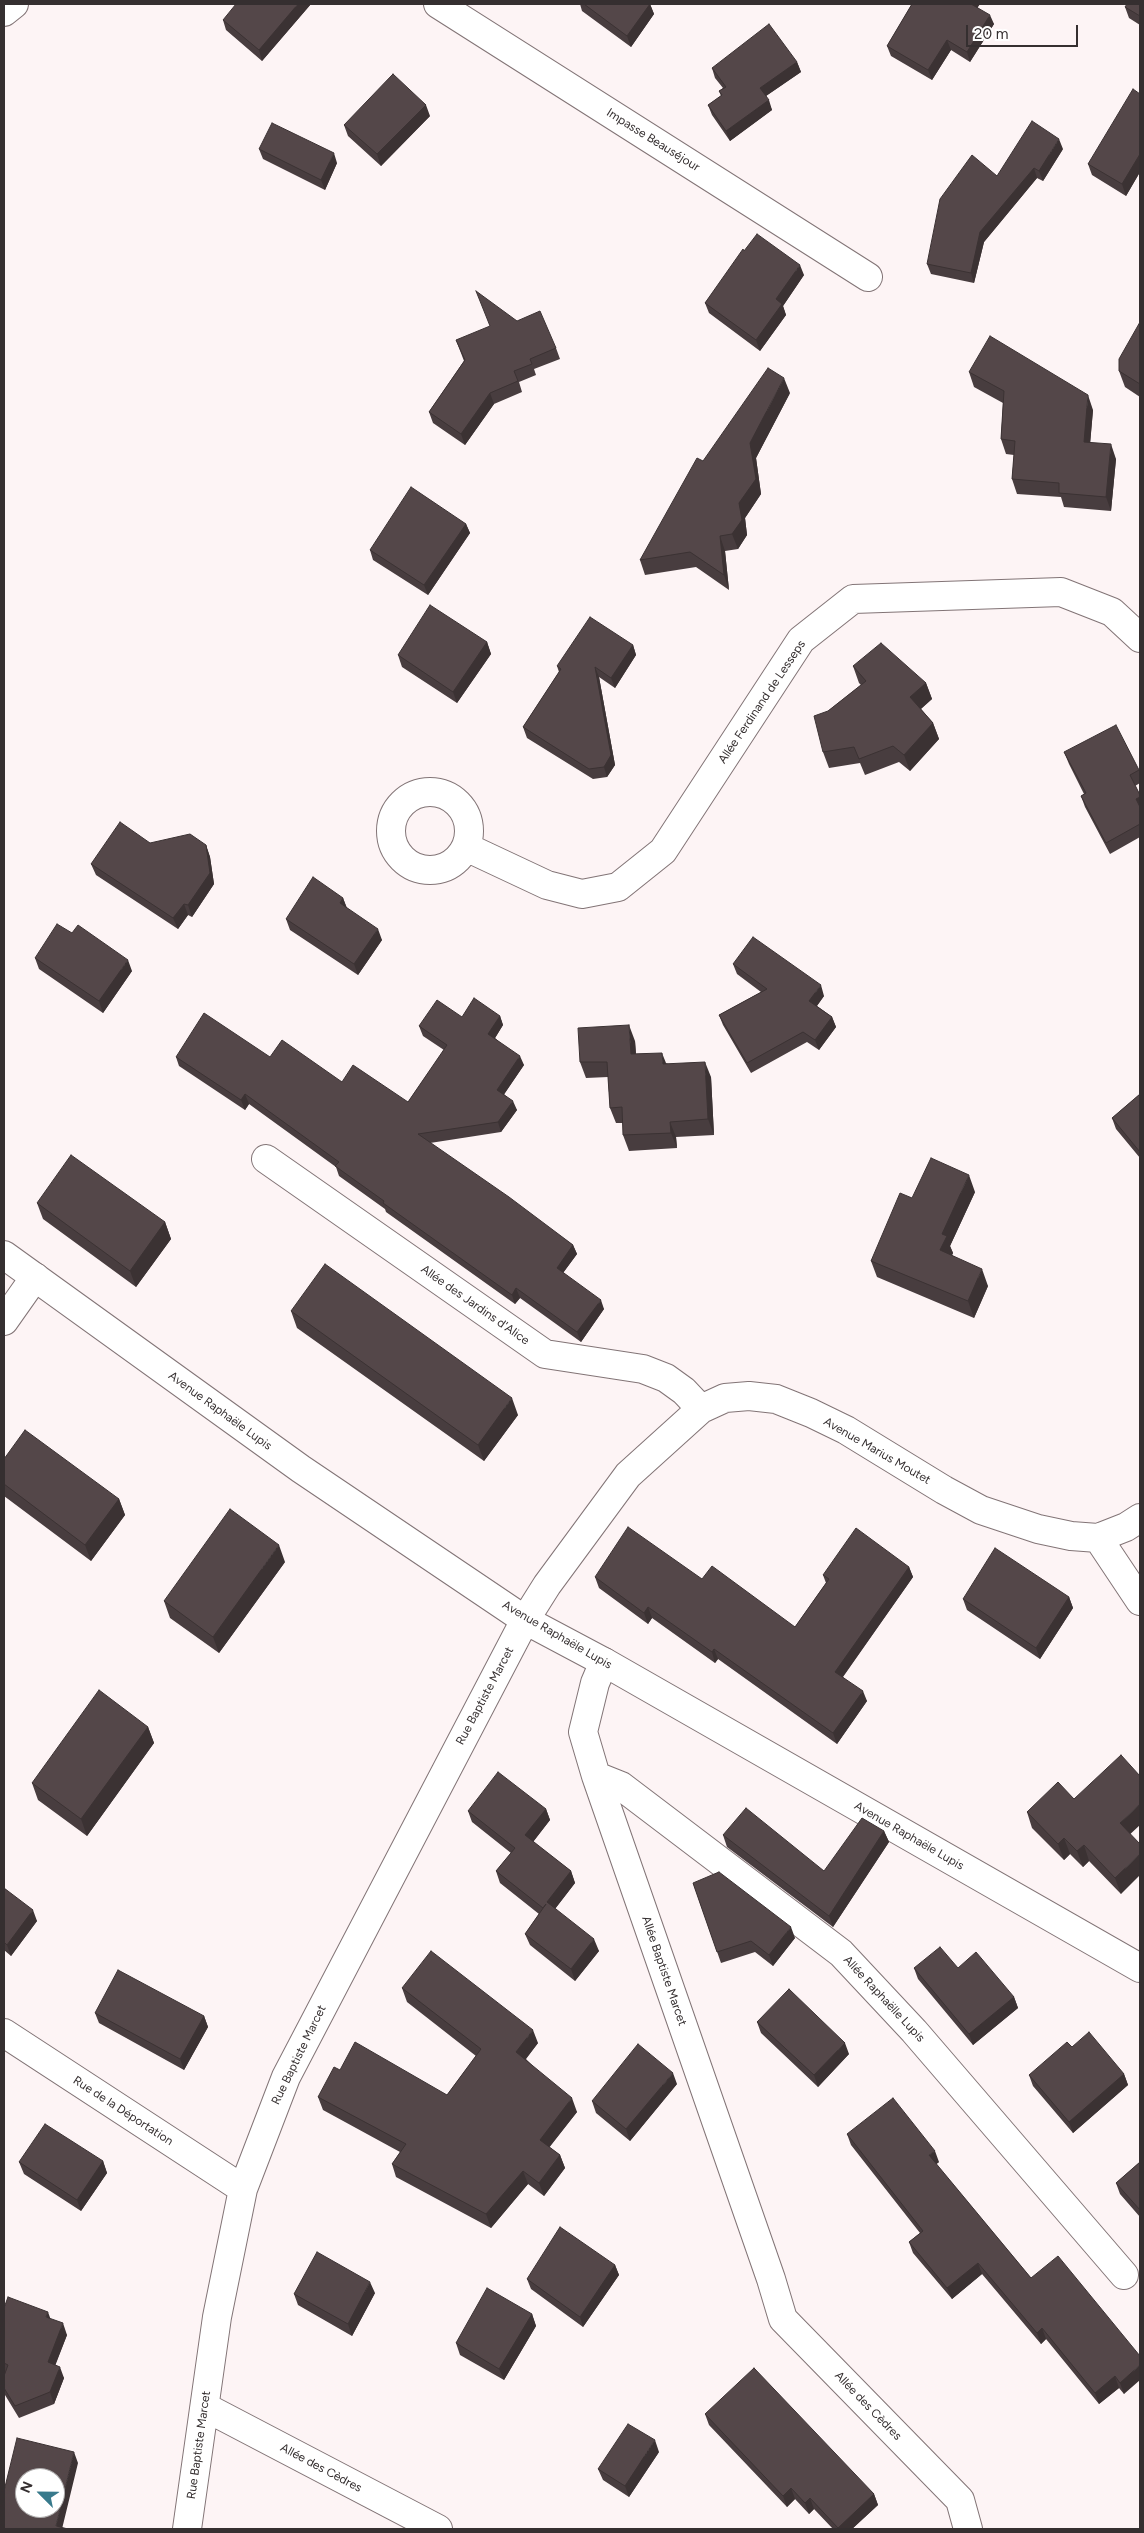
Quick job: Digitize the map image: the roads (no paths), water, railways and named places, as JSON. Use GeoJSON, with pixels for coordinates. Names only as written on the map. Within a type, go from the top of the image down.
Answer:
{"type":"FeatureCollection","features":[{"type":"Feature","properties":{"kind":"street"},"geometry":{"type":"LineString","coordinates":[[4,12],[14,4]]}},
{"type":"Feature","properties":{"kind":"street","name":"Impasse Beauséjour"},"geometry":{"type":"LineString","coordinates":[[438,4],[868,277]]}},
{"type":"Feature","properties":{"kind":"street","name":"Allée Ferdinand de Lesseps"},"geometry":{"type":"LineString","coordinates":[[466,847],[546,886],[582,894],[618,887],[663,852],[801,640],[853,599],[1061,592],[1112,612],[1138,629]]}},
{"type":"Feature","properties":{"kind":"street","name":"Allée des Jardins d'Alice"},"geometry":{"type":"LineString","coordinates":[[266,1159],[545,1354],[651,1372],[666,1378],[684,1391],[702,1409]]}},
{"type":"Feature","properties":{"kind":"street","name":"Avenue Raphaële Lupis"},"geometry":{"type":"LineString","coordinates":[[4,1255],[301,1469],[525,1620],[604,1662],[1140,1968]]}},
{"type":"Feature","properties":{"kind":"street"},"geometry":{"type":"LineString","coordinates":[[4,1320],[35,1277]]}},
{"type":"Feature","properties":{"kind":"street","name":"Avenue Marius Moutet"},"geometry":{"type":"LineString","coordinates":[[525,1620],[547,1585],[628,1476],[702,1409],[725,1398],[749,1396],[776,1399],[811,1413],[846,1430],[944,1490],[981,1510],[1038,1529],[1070,1536],[1098,1538],[1126,1527],[1140,1518]]}},
{"type":"Feature","properties":{"kind":"street"},"geometry":{"type":"LineString","coordinates":[[1098,1538],[1140,1601]]}},
{"type":"Feature","properties":{"kind":"street","name":"Rue Baptiste Marcet"},"geometry":{"type":"LineString","coordinates":[[187,2529],[217,2317],[243,2190],[286,2077],[525,1620]]}},
{"type":"Feature","properties":{"kind":"street","name":"Allée Baptiste Marcet"},"geometry":{"type":"LineString","coordinates":[[604,1662],[595,1683],[583,1732],[596,1776],[772,2279]]}},
{"type":"Feature","properties":{"kind":"street","name":"Allée Raphaëlle Lupis"},"geometry":{"type":"LineString","coordinates":[[596,1776],[621,1786],[841,1953],[914,2031],[1124,2275]]}},
{"type":"Feature","properties":{"kind":"street","name":"Rue de la Déportation"},"geometry":{"type":"LineString","coordinates":[[4,2033],[243,2190]]}},
{"type":"Feature","properties":{"kind":"street","name":"Allée des Cèdres"},"geometry":{"type":"LineString","coordinates":[[772,2279],[783,2319],[960,2500],[968,2529]]}},
{"type":"Feature","properties":{"kind":"street","name":"Allée des Cèdres"},"geometry":{"type":"LineString","coordinates":[[205,2407],[438,2529]]}}]}
